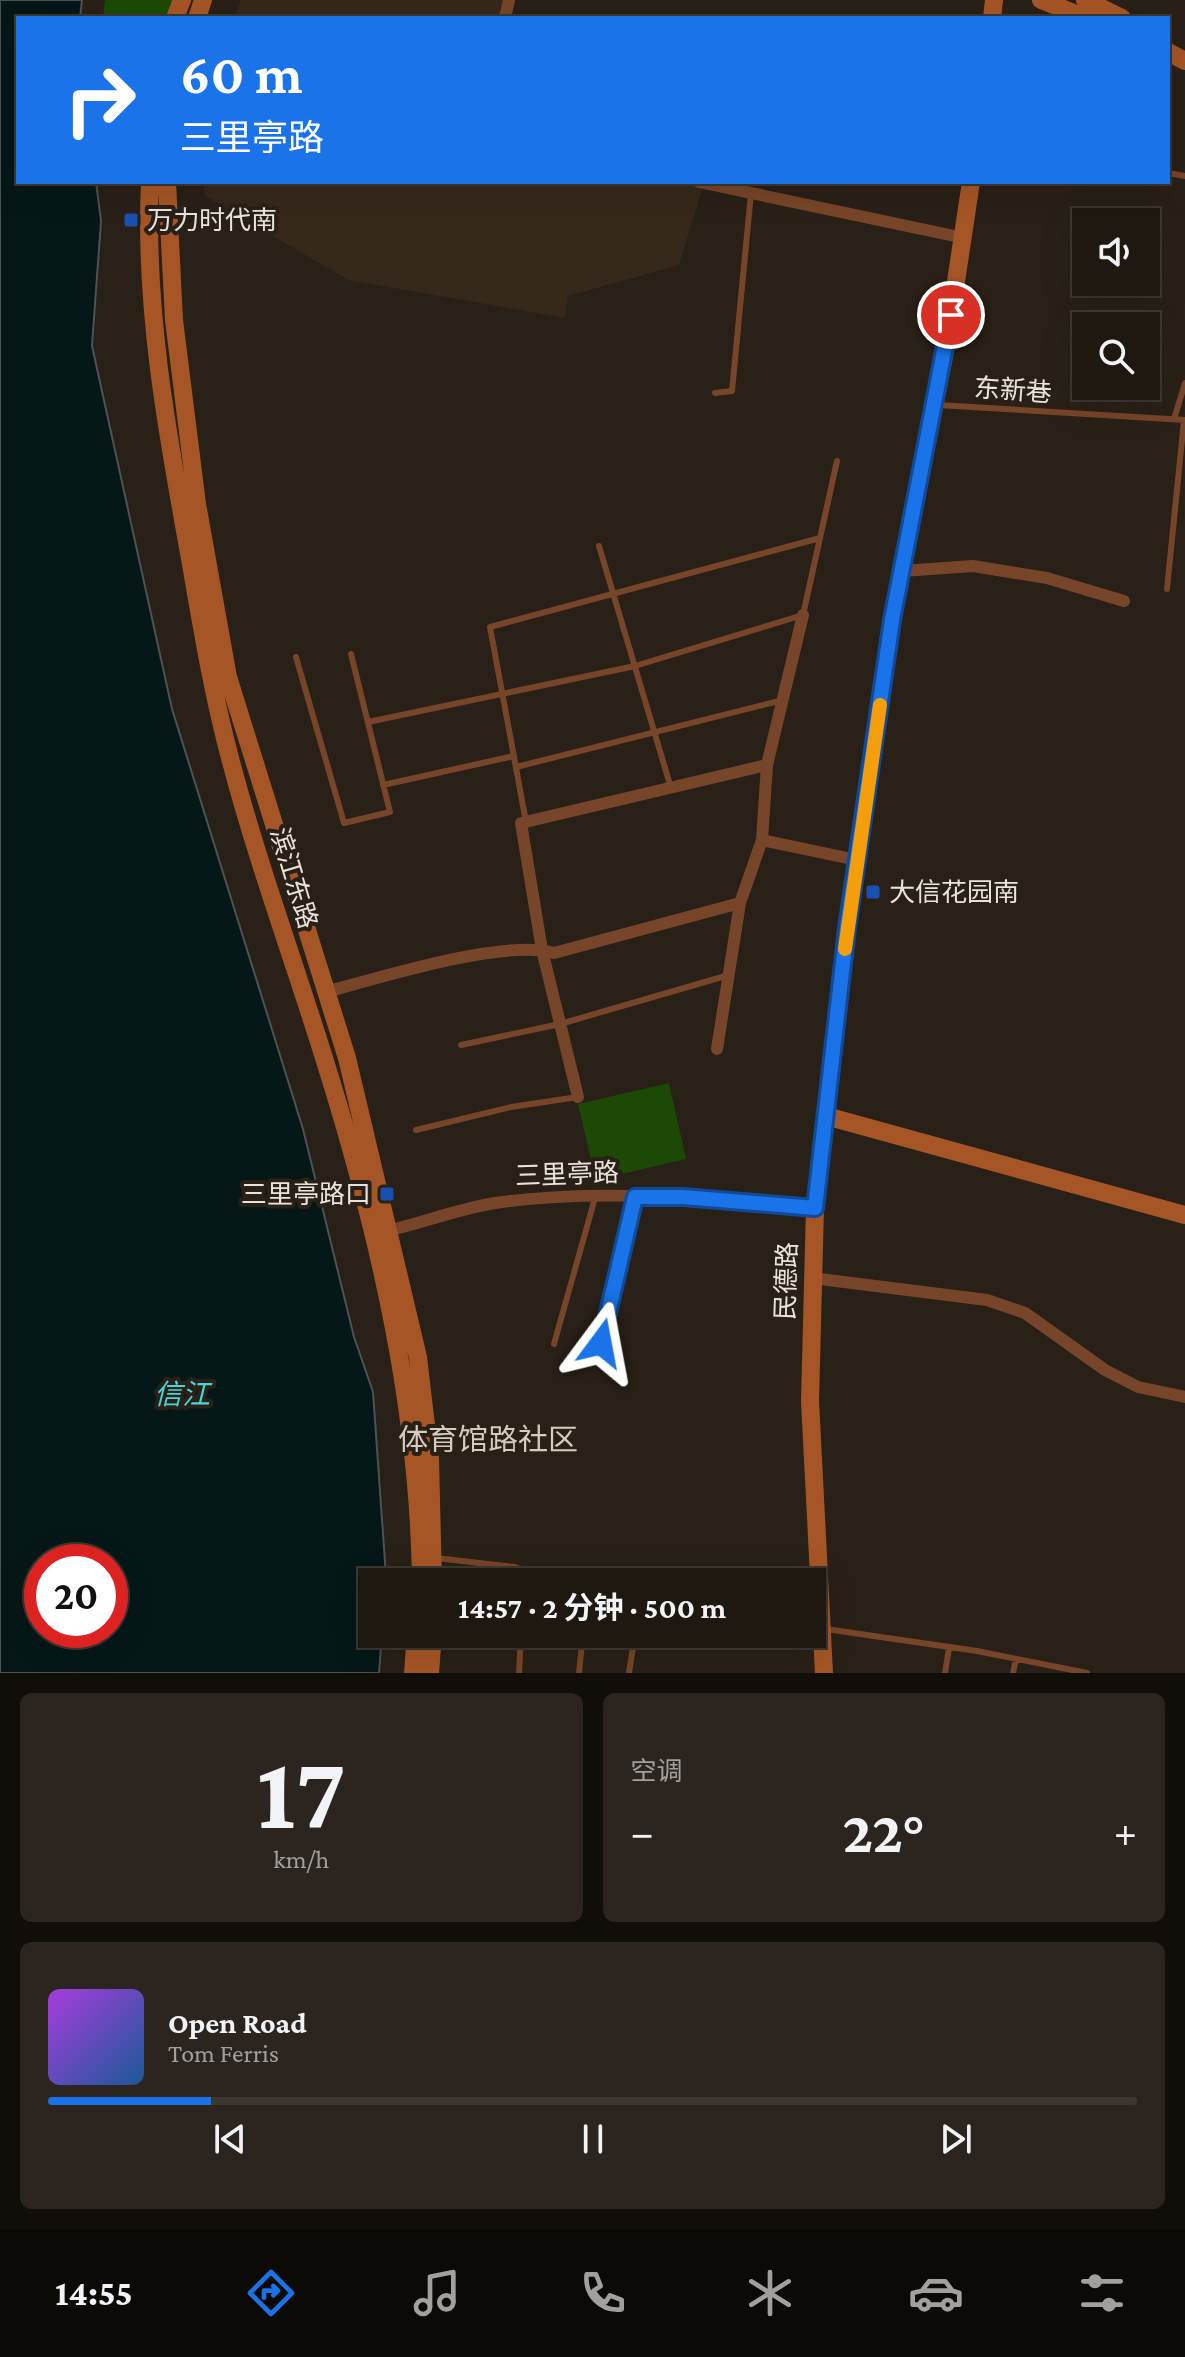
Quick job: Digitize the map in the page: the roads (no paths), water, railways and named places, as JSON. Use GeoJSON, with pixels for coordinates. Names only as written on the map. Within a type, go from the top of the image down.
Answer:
{"type":"FeatureCollection","features":[{"type":"Feature","properties":{"kind":"main road"},"geometry":{"type":"LineString","coordinates":[[1041,0],[1081,16]]}},
{"type":"Feature","properties":{"kind":"main road"},"geometry":{"type":"LineString","coordinates":[[1085,0],[1118,16]]}},
{"type":"Feature","properties":{"kind":"main road","name":"滨江东路"},"geometry":{"type":"LineString","coordinates":[[150,184],[148,219],[155,324],[172,462],[230,757],[418,1357],[430,1459],[424,1568]]}},
{"type":"Feature","properties":{"kind":"main road","name":"滨江东路"},"geometry":{"type":"LineString","coordinates":[[167,184],[174,320],[195,489],[228,677],[347,1058],[380,1232]]}},
{"type":"Feature","properties":{"kind":"main road","name":"民德路"},"geometry":{"type":"LineString","coordinates":[[815,1568],[810,1401],[815,1208],[857,860],[902,571],[964,238],[971,184]]}},
{"type":"Feature","properties":{"kind":"main road"},"geometry":{"type":"LineString","coordinates":[[826,1116],[1185,1215]]}},
{"type":"Feature","properties":{"kind":"main road","name":"滨江东路"},"geometry":{"type":"LineString","coordinates":[[426,1558],[429,1568]]}},
{"type":"Feature","properties":{"kind":"main road"},"geometry":{"type":"LineString","coordinates":[[413,1673],[415,1648]]}},
{"type":"Feature","properties":{"kind":"main road"},"geometry":{"type":"LineString","coordinates":[[430,1673],[432,1648]]}},
{"type":"Feature","properties":{"kind":"main road","name":"民德路"},"geometry":{"type":"LineString","coordinates":[[820,1648],[824,1673]]}},
{"type":"Feature","properties":{"kind":"street"},"geometry":{"type":"LineString","coordinates":[[708,184],[964,238]]}},
{"type":"Feature","properties":{"kind":"street"},"geometry":{"type":"LineString","coordinates":[[902,571],[973,566],[1047,578],[1124,601]]}},
{"type":"Feature","properties":{"kind":"street"},"geometry":{"type":"LineString","coordinates":[[717,1049],[740,903],[762,840],[767,765],[803,615]]}},
{"type":"Feature","properties":{"kind":"street"},"geometry":{"type":"LineString","coordinates":[[578,1097],[542,950],[521,823],[767,765]]}},
{"type":"Feature","properties":{"kind":"street"},"geometry":{"type":"LineString","coordinates":[[762,840],[857,860]]}},
{"type":"Feature","properties":{"kind":"street"},"geometry":{"type":"LineString","coordinates":[[326,992],[478,956],[542,950],[554,953],[740,903]]}},
{"type":"Feature","properties":{"kind":"street","name":"三里亭路"},"geometry":{"type":"LineString","coordinates":[[380,1232],[493,1203],[683,1197],[815,1208]]}},
{"type":"Feature","properties":{"kind":"street"},"geometry":{"type":"LineString","coordinates":[[812,1278],[987,1300],[1025,1313],[1105,1370],[1138,1387],[1185,1397]]}},
{"type":"Feature","properties":{"kind":"lane"},"geometry":{"type":"LineString","coordinates":[[715,393],[732,391],[751,193]]}},
{"type":"Feature","properties":{"kind":"lane"},"geometry":{"type":"LineString","coordinates":[[1174,419],[1185,383]]}},
{"type":"Feature","properties":{"kind":"lane","name":"东新巷"},"geometry":{"type":"LineString","coordinates":[[934,405],[1184,420]]}},
{"type":"Feature","properties":{"kind":"lane"},"geometry":{"type":"LineString","coordinates":[[1167,589],[1184,420]]}},
{"type":"Feature","properties":{"kind":"lane"},"geometry":{"type":"LineString","coordinates":[[368,722],[635,666],[803,615],[837,461]]}},
{"type":"Feature","properties":{"kind":"lane"},"geometry":{"type":"LineString","coordinates":[[526,822],[490,627],[820,538]]}},
{"type":"Feature","properties":{"kind":"lane"},"geometry":{"type":"LineString","coordinates":[[599,546],[671,788]]}},
{"type":"Feature","properties":{"kind":"lane"},"geometry":{"type":"LineString","coordinates":[[296,657],[344,823],[390,812],[351,654]]}},
{"type":"Feature","properties":{"kind":"lane"},"geometry":{"type":"LineString","coordinates":[[516,767],[783,700]]}},
{"type":"Feature","properties":{"kind":"lane"},"geometry":{"type":"LineString","coordinates":[[383,785],[514,756]]}},
{"type":"Feature","properties":{"kind":"lane"},"geometry":{"type":"LineString","coordinates":[[461,1045],[560,1024],[729,975]]}},
{"type":"Feature","properties":{"kind":"lane"},"geometry":{"type":"LineString","coordinates":[[416,1130],[511,1107],[578,1097]]}},
{"type":"Feature","properties":{"kind":"lane"},"geometry":{"type":"LineString","coordinates":[[601,1343],[635,1197]]}},
{"type":"Feature","properties":{"kind":"lane"},"geometry":{"type":"LineString","coordinates":[[554,1344],[595,1198]]}},
{"type":"Feature","properties":{"kind":"lane"},"geometry":{"type":"LineString","coordinates":[[426,1558],[503,1568]]}},
{"type":"Feature","properties":{"kind":"lane"},"geometry":{"type":"LineString","coordinates":[[826,1629],[1087,1673]]}},
{"type":"Feature","properties":{"kind":"lane"},"geometry":{"type":"LineString","coordinates":[[519,1673],[520,1648]]}},
{"type":"Feature","properties":{"kind":"lane"},"geometry":{"type":"LineString","coordinates":[[579,1673],[582,1648]]}},
{"type":"Feature","properties":{"kind":"lane"},"geometry":{"type":"LineString","coordinates":[[629,1673],[633,1648]]}},
{"type":"Feature","properties":{"kind":"lane"},"geometry":{"type":"LineString","coordinates":[[945,1673],[949,1648]]}},
{"type":"Feature","properties":{"kind":"lane"},"geometry":{"type":"LineString","coordinates":[[1013,1673],[1016,1659]]}},
{"type":"Feature","properties":{"kind":"water","name":"信江"},"geometry":{"type":"Polygon","coordinates":[[[0,0],[82,0],[80,16],[16,16],[16,184],[96,184],[101,221],[92,346],[172,709],[303,1129],[354,1337],[373,1392],[385,1568],[358,1568],[358,1648],[381,1648],[379,1673],[0,1673],[0,0]]]}},
{"type":"Feature","properties":{"kind":"place","name":"万力时代南"},"geometry":{"type":"Point","coordinates":[131,220]}},
{"type":"Feature","properties":{"kind":"place","name":"大信花园南"},"geometry":{"type":"Point","coordinates":[873,892]}},
{"type":"Feature","properties":{"kind":"place","name":"三里亭路口"},"geometry":{"type":"Point","coordinates":[387,1194]}},
{"type":"Feature","properties":{"kind":"district","name":"体育馆路社区"},"geometry":{"type":"Point","coordinates":[488,1440]}}]}
